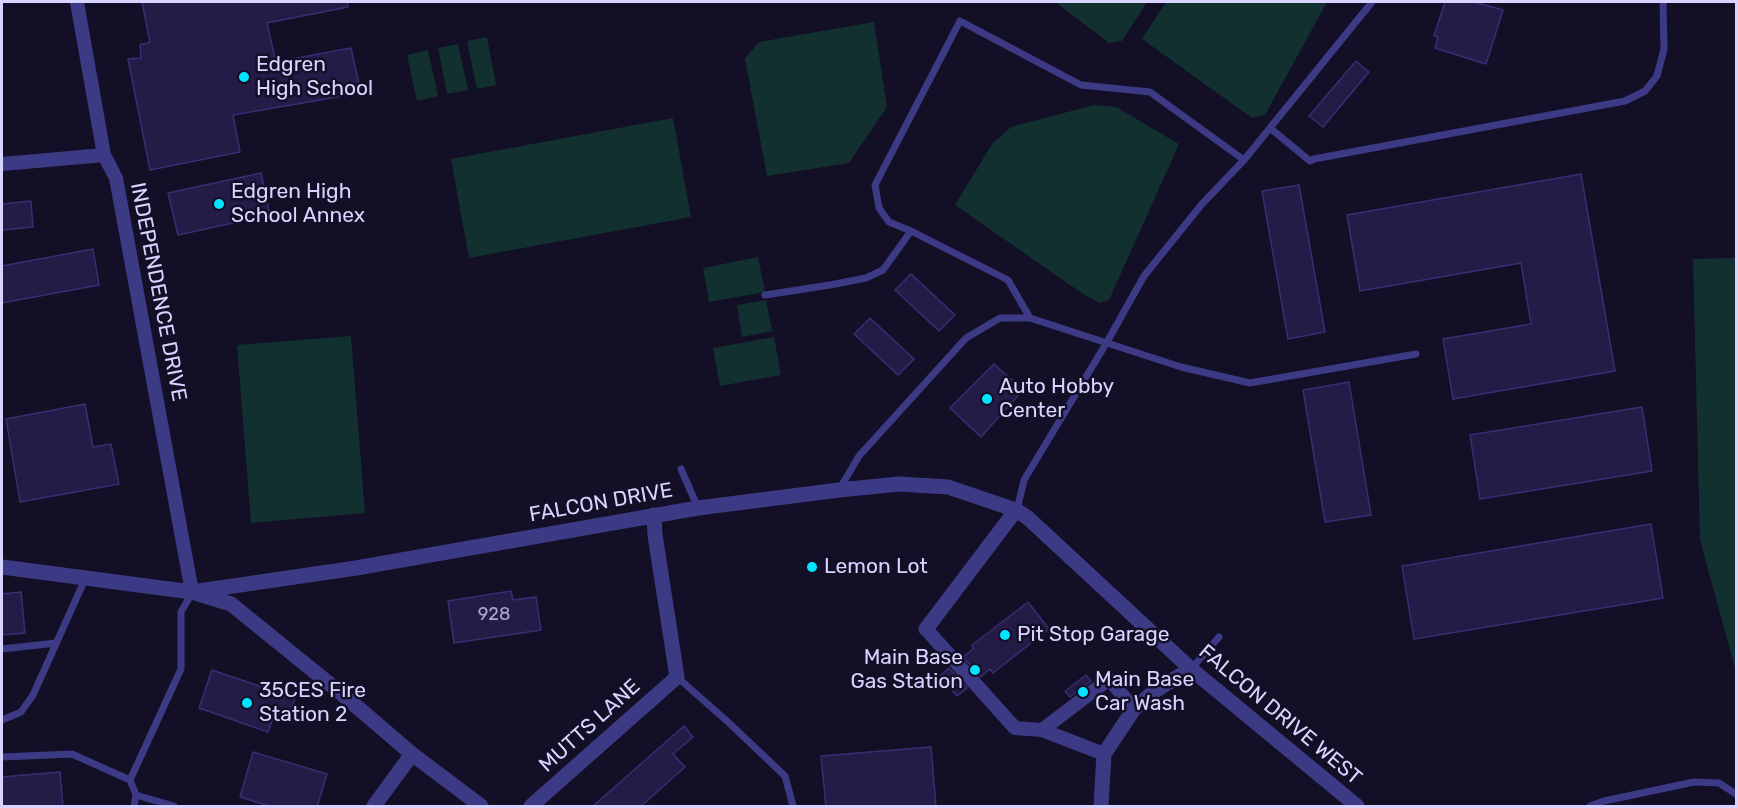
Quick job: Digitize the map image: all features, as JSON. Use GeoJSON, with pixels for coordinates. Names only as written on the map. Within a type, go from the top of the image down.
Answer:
{"type":"FeatureCollection","features":[{"type":"Feature","properties":{"kind":"street","name":"INDEPENDENCE DRIVE"},"geometry":{"type":"LineString","coordinates":[[77,2],[104,155],[116,178],[192,592]]}},
{"type":"Feature","properties":{"kind":"street"},"geometry":{"type":"LineString","coordinates":[[2,164],[104,155]]}},
{"type":"Feature","properties":{"kind":"street","name":"FALCON DRIVE"},"geometry":{"type":"LineString","coordinates":[[192,592],[356,568],[698,508],[899,484],[948,487],[1016,510]]}},
{"type":"Feature","properties":{"kind":"street"},"geometry":{"type":"LineString","coordinates":[[1016,510],[926,629],[1015,728],[1042,730],[1104,754]]}},
{"type":"Feature","properties":{"kind":"street","name":"FALCON DRIVE WEST"},"geometry":{"type":"LineString","coordinates":[[1016,510],[1028,518],[1191,669],[1357,807]]}},
{"type":"Feature","properties":{"kind":"street"},"geometry":{"type":"LineString","coordinates":[[654,515],[655,535],[677,677]]}},
{"type":"Feature","properties":{"kind":"street"},"geometry":{"type":"LineString","coordinates":[[2,567],[192,592],[231,604],[412,754],[481,807]]}},
{"type":"Feature","properties":{"kind":"street"},"geometry":{"type":"LineString","coordinates":[[1101,807],[1104,754],[1134,709],[1156,690],[1191,669]]}},
{"type":"Feature","properties":{"kind":"street","name":"MUTTS LANE"},"geometry":{"type":"LineString","coordinates":[[531,807],[677,677]]}},
{"type":"Feature","properties":{"kind":"street"},"geometry":{"type":"LineString","coordinates":[[1042,730],[1109,679],[1134,709]]}},
{"type":"Feature","properties":{"kind":"street"},"geometry":{"type":"LineString","coordinates":[[374,807],[412,754]]}},
{"type":"Feature","properties":{"kind":"lane"},"geometry":{"type":"LineString","coordinates":[[1016,510],[1024,480],[1144,276],[1202,204],[1244,160],[1372,2]]}},
{"type":"Feature","properties":{"kind":"lane"},"geometry":{"type":"LineString","coordinates":[[1270,128],[1310,161],[1625,101],[1645,90],[1657,76],[1664,50],[1663,2]]}},
{"type":"Feature","properties":{"kind":"lane"},"geometry":{"type":"LineString","coordinates":[[1030,318],[1008,280],[889,222],[879,208],[875,185],[960,21],[1082,85],[1150,92],[1244,160]]}},
{"type":"Feature","properties":{"kind":"lane"},"geometry":{"type":"LineString","coordinates":[[765,295],[866,278],[883,270],[911,231]]}},
{"type":"Feature","properties":{"kind":"lane"},"geometry":{"type":"LineString","coordinates":[[839,490],[859,456],[966,338],[1000,318],[1030,318],[1181,367],[1250,383],[1416,354]]}},
{"type":"Feature","properties":{"kind":"lane"},"geometry":{"type":"LineString","coordinates":[[681,469],[698,508]]}},
{"type":"Feature","properties":{"kind":"lane"},"geometry":{"type":"LineString","coordinates":[[2,720],[21,712],[33,695],[86,578]]}},
{"type":"Feature","properties":{"kind":"lane"},"geometry":{"type":"LineString","coordinates":[[130,780],[181,669],[181,612],[192,592]]}},
{"type":"Feature","properties":{"kind":"lane"},"geometry":{"type":"LineString","coordinates":[[1191,669],[1219,637]]}},
{"type":"Feature","properties":{"kind":"lane"},"geometry":{"type":"LineString","coordinates":[[2,649],[56,643]]}},
{"type":"Feature","properties":{"kind":"lane"},"geometry":{"type":"LineString","coordinates":[[677,677],[785,776],[794,807]]}},
{"type":"Feature","properties":{"kind":"lane"},"geometry":{"type":"LineString","coordinates":[[2,757],[72,754],[130,780],[136,795],[134,807]]}},
{"type":"Feature","properties":{"kind":"lane"},"geometry":{"type":"LineString","coordinates":[[1590,807],[1604,801],[1694,782],[1719,783],[1737,794]]}},
{"type":"Feature","properties":{"kind":"lane"},"geometry":{"type":"LineString","coordinates":[[136,795],[174,807]]}},
{"type":"Feature","properties":{"kind":"green space"},"geometry":{"type":"Polygon","coordinates":[[[1055,2],[1147,2],[1122,41],[1109,43],[1055,2]]]}},
{"type":"Feature","properties":{"kind":"green space"},"geometry":{"type":"Polygon","coordinates":[[[1166,2],[1327,2],[1265,115],[1252,118],[1142,39],[1166,2]]]}},
{"type":"Feature","properties":{"kind":"green space"},"geometry":{"type":"Polygon","coordinates":[[[874,22],[887,107],[849,163],[767,176],[745,59],[759,42],[874,22]]]}},
{"type":"Feature","properties":{"kind":"green space"},"geometry":{"type":"Polygon","coordinates":[[[487,37],[496,85],[477,89],[467,41],[487,37]]]}},
{"type":"Feature","properties":{"kind":"green space"},"geometry":{"type":"Polygon","coordinates":[[[458,44],[468,90],[447,94],[438,48],[458,44]]]}},
{"type":"Feature","properties":{"kind":"green space"},"geometry":{"type":"Polygon","coordinates":[[[428,50],[438,96],[417,101],[407,55],[428,50]]]}},
{"type":"Feature","properties":{"kind":"green space"},"geometry":{"type":"Polygon","coordinates":[[[1094,105],[1116,107],[1179,144],[1109,300],[1100,303],[1083,294],[955,205],[992,144],[1011,127],[1094,105]]]}},
{"type":"Feature","properties":{"kind":"green space"},"geometry":{"type":"Polygon","coordinates":[[[673,118],[691,217],[469,258],[451,159],[673,118]]]}},
{"type":"Feature","properties":{"kind":"green space"},"geometry":{"type":"Polygon","coordinates":[[[758,257],[765,292],[709,302],[703,268],[758,257]]]}},
{"type":"Feature","properties":{"kind":"green space"},"geometry":{"type":"Polygon","coordinates":[[[1736,258],[1736,672],[1700,540],[1693,259],[1736,258]]]}},
{"type":"Feature","properties":{"kind":"green space"},"geometry":{"type":"Polygon","coordinates":[[[766,300],[772,331],[742,337],[737,305],[766,300]]]}},
{"type":"Feature","properties":{"kind":"green space"},"geometry":{"type":"Polygon","coordinates":[[[351,336],[365,513],[251,523],[237,345],[351,336]]]}},
{"type":"Feature","properties":{"kind":"green space"},"geometry":{"type":"Polygon","coordinates":[[[774,337],[781,375],[720,386],[713,348],[774,337]]]}},
{"type":"Feature","properties":{"kind":"building","name":"Edgren High School"},"geometry":{"type":"Polygon","coordinates":[[[142,2],[348,2],[348,7],[267,23],[276,62],[351,48],[361,93],[233,115],[240,152],[150,170],[128,59],[141,58],[140,45],[150,42],[142,2]]]}},
{"type":"Feature","properties":{"kind":"building"},"geometry":{"type":"Polygon","coordinates":[[[1445,2],[1474,2],[1503,10],[1486,64],[1435,48],[1438,37],[1434,36],[1445,2]]]}},
{"type":"Feature","properties":{"kind":"building"},"geometry":{"type":"Polygon","coordinates":[[[1356,61],[1369,72],[1323,127],[1309,116],[1356,61]]]}},
{"type":"Feature","properties":{"kind":"building","name":"Edgren High School Annex"},"geometry":{"type":"Polygon","coordinates":[[[261,173],[270,215],[178,235],[168,193],[261,173]]]}},
{"type":"Feature","properties":{"kind":"building"},"geometry":{"type":"Polygon","coordinates":[[[1581,174],[1615,371],[1453,399],[1443,339],[1531,324],[1521,263],[1360,291],[1347,215],[1581,174]]]}},
{"type":"Feature","properties":{"kind":"building"},"geometry":{"type":"Polygon","coordinates":[[[1299,185],[1325,332],[1288,339],[1262,191],[1299,185]]]}},
{"type":"Feature","properties":{"kind":"building"},"geometry":{"type":"Polygon","coordinates":[[[31,201],[33,227],[2,230],[2,204],[31,201]]]}},
{"type":"Feature","properties":{"kind":"building"},"geometry":{"type":"Polygon","coordinates":[[[93,249],[99,285],[2,303],[2,266],[93,249]]]}},
{"type":"Feature","properties":{"kind":"building"},"geometry":{"type":"Polygon","coordinates":[[[911,274],[955,315],[939,331],[895,290],[911,274]]]}},
{"type":"Feature","properties":{"kind":"building"},"geometry":{"type":"Polygon","coordinates":[[[870,318],[914,359],[898,375],[854,334],[870,318]]]}},
{"type":"Feature","properties":{"kind":"building","name":"Auto Hobby Center"},"geometry":{"type":"Polygon","coordinates":[[[994,364],[1023,390],[981,437],[950,408],[994,364]]]}},
{"type":"Feature","properties":{"kind":"building"},"geometry":{"type":"Polygon","coordinates":[[[1349,382],[1371,515],[1325,522],[1303,390],[1349,382]]]}},
{"type":"Feature","properties":{"kind":"building"},"geometry":{"type":"Polygon","coordinates":[[[85,404],[93,447],[111,444],[119,484],[20,502],[6,419],[85,404]]]}},
{"type":"Feature","properties":{"kind":"building"},"geometry":{"type":"Polygon","coordinates":[[[1642,407],[1652,471],[1480,499],[1470,435],[1642,407]]]}},
{"type":"Feature","properties":{"kind":"building"},"geometry":{"type":"Polygon","coordinates":[[[1651,524],[1663,598],[1414,639],[1402,566],[1651,524]]]}},
{"type":"Feature","properties":{"kind":"building"},"geometry":{"type":"Polygon","coordinates":[[[511,591],[513,600],[536,597],[541,630],[454,643],[448,601],[511,591]]]}},
{"type":"Feature","properties":{"kind":"building"},"geometry":{"type":"Polygon","coordinates":[[[21,592],[25,633],[2,635],[2,594],[21,592]]]}},
{"type":"Feature","properties":{"kind":"building"},"geometry":{"type":"Polygon","coordinates":[[[1028,602],[1049,629],[993,673],[990,669],[981,677],[963,657],[973,649],[972,645],[1028,602]]]}},
{"type":"Feature","properties":{"kind":"building"},"geometry":{"type":"Polygon","coordinates":[[[949,668],[967,688],[957,696],[940,676],[949,668]]]}},
{"type":"Feature","properties":{"kind":"building","name":"35CES Fire Station 2"},"geometry":{"type":"Polygon","coordinates":[[[212,670],[295,698],[287,720],[274,715],[268,732],[199,708],[212,670]]]}},
{"type":"Feature","properties":{"kind":"building"},"geometry":{"type":"Polygon","coordinates":[[[1086,675],[1091,681],[1070,697],[1065,691],[1086,675]]]}},
{"type":"Feature","properties":{"kind":"building"},"geometry":{"type":"Polygon","coordinates":[[[684,726],[693,737],[673,754],[685,767],[640,807],[592,807],[684,726]]]}},
{"type":"Feature","properties":{"kind":"building"},"geometry":{"type":"Polygon","coordinates":[[[931,747],[936,807],[826,807],[821,756],[931,747]]]}},
{"type":"Feature","properties":{"kind":"building"},"geometry":{"type":"Polygon","coordinates":[[[253,752],[327,774],[317,807],[273,807],[240,797],[253,752]]]}},
{"type":"Feature","properties":{"kind":"building"},"geometry":{"type":"Polygon","coordinates":[[[60,772],[63,807],[2,807],[2,777],[60,772]]]}},
{"type":"Feature","properties":{"kind":"place","name":"Edgren High School"},"geometry":{"type":"Point","coordinates":[244,77]}},
{"type":"Feature","properties":{"kind":"place","name":"Edgren High School Annex"},"geometry":{"type":"Point","coordinates":[219,204]}},
{"type":"Feature","properties":{"kind":"place","name":"Auto Hobby Center"},"geometry":{"type":"Point","coordinates":[987,399]}},
{"type":"Feature","properties":{"kind":"place","name":"Lemon Lot"},"geometry":{"type":"Point","coordinates":[812,567]}},
{"type":"Feature","properties":{"kind":"place","name":"Pit Stop Garage"},"geometry":{"type":"Point","coordinates":[1005,635]}},
{"type":"Feature","properties":{"kind":"place","name":"Main Base Gas Station"},"geometry":{"type":"Point","coordinates":[975,670]}},
{"type":"Feature","properties":{"kind":"place","name":"Main Base Car Wash"},"geometry":{"type":"Point","coordinates":[1083,692]}},
{"type":"Feature","properties":{"kind":"place","name":"35CES Fire Station 2"},"geometry":{"type":"Point","coordinates":[247,703]}}]}
